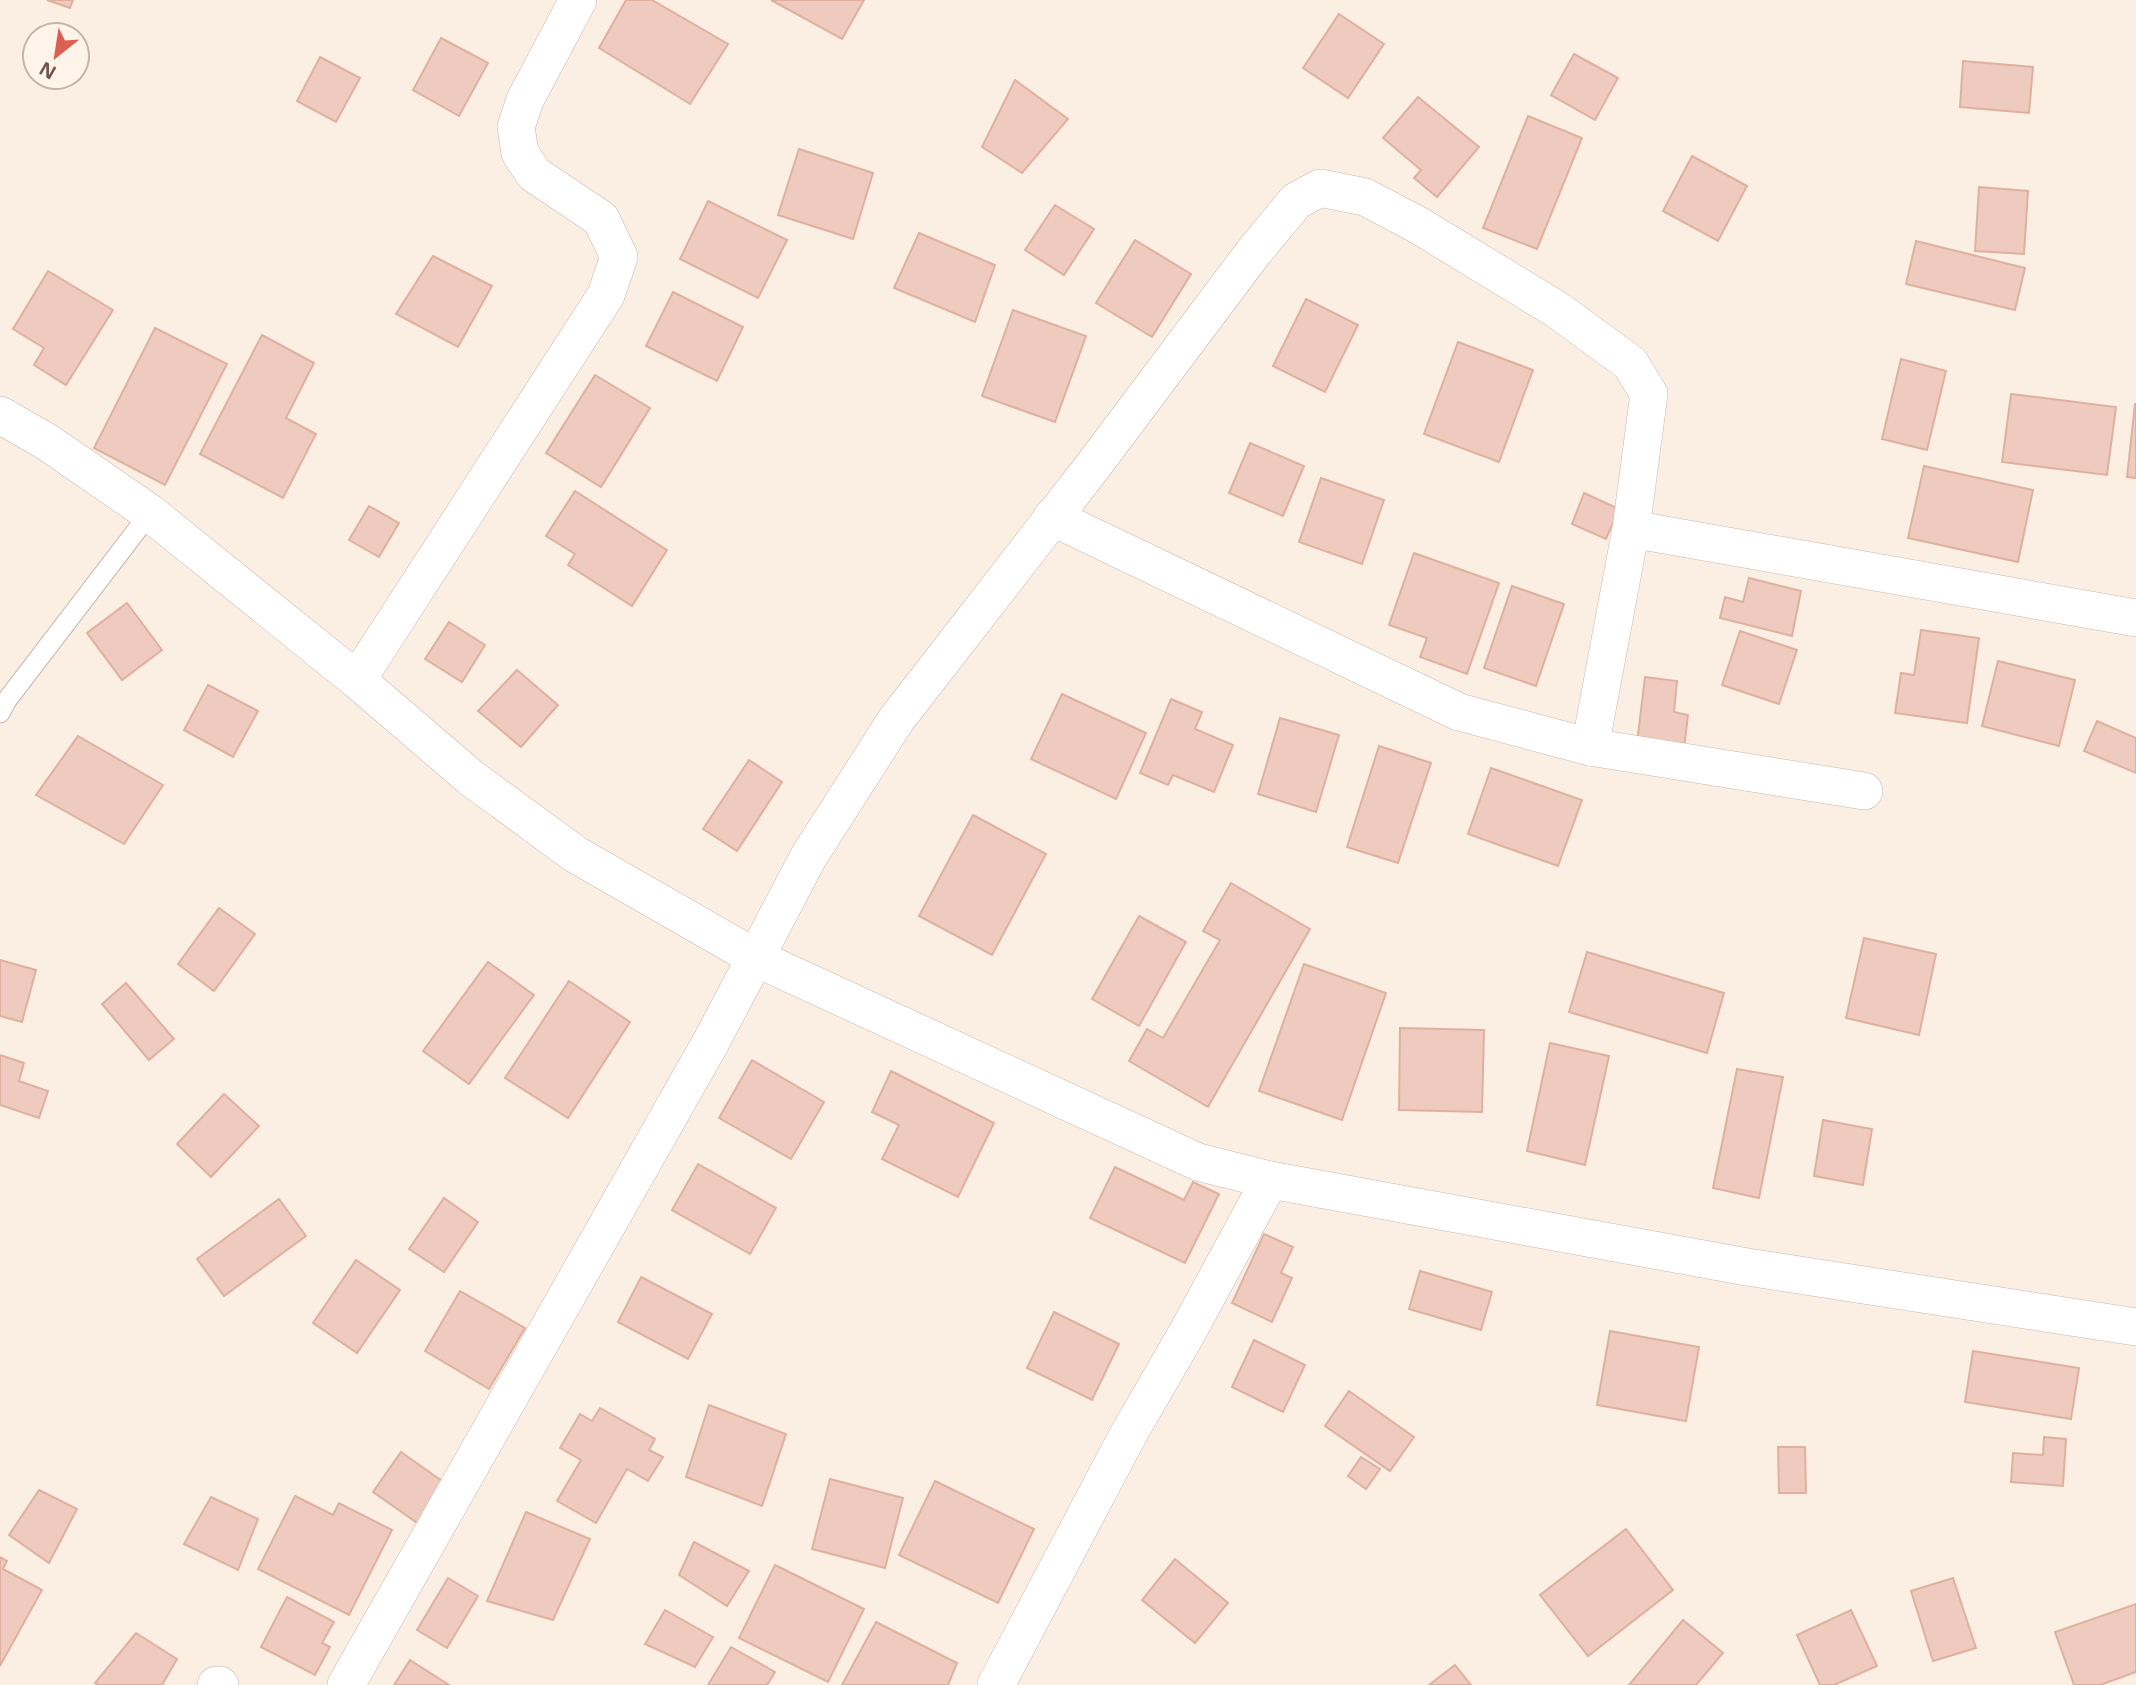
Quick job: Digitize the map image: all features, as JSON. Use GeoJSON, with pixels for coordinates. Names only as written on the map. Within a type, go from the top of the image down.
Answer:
{"type":"FeatureCollection","features":[{"type":"Feature","properties":{"kind":"street"},"geometry":{"type":"LineString","coordinates":[[357,680],[606,295],[619,257],[601,219],[534,174],[520,153],[516,127],[525,100],[578,0]]}},
{"type":"Feature","properties":{"kind":"street"},"geometry":{"type":"LineString","coordinates":[[346,1685],[697,1066],[809,856],[896,720],[1287,211],[1296,201],[1320,188],[1365,197],[1418,225],[1556,309],[1630,363],[1649,394],[1631,529],[1590,747]]}},
{"type":"Feature","properties":{"kind":"street"},"geometry":{"type":"LineString","coordinates":[[0,415],[47,442],[150,513],[357,680],[470,777],[575,854],[755,958],[1199,1162],[1270,1180],[1747,1267],[2136,1327]]}},
{"type":"Feature","properties":{"kind":"street"},"geometry":{"type":"LineString","coordinates":[[1052,517],[1459,712],[1590,747],[1864,791]]}},
{"type":"Feature","properties":{"kind":"street"},"geometry":{"type":"LineString","coordinates":[[1631,529],[2136,618]]}},
{"type":"Feature","properties":{"kind":"street"},"geometry":{"type":"LineString","coordinates":[[996,1685],[1128,1435],[1270,1180]]}},
{"type":"Feature","properties":{"kind":"lane"},"geometry":{"type":"LineString","coordinates":[[2,705],[150,513]]}},
{"type":"Feature","properties":{"kind":"building"},"geometry":{"type":"Polygon","coordinates":[[[47,0],[73,0],[70,8],[47,0]]]}},
{"type":"Feature","properties":{"kind":"building"},"geometry":{"type":"Polygon","coordinates":[[[626,0],[652,0],[728,44],[690,104],[599,48],[626,0]]]}},
{"type":"Feature","properties":{"kind":"building"},"geometry":{"type":"Polygon","coordinates":[[[771,0],[864,0],[842,39],[771,0]]]}},
{"type":"Feature","properties":{"kind":"building"},"geometry":{"type":"Polygon","coordinates":[[[1339,14],[1384,44],[1348,98],[1303,68],[1339,14]]]}},
{"type":"Feature","properties":{"kind":"building"},"geometry":{"type":"Polygon","coordinates":[[[441,38],[488,63],[459,116],[413,90],[441,38]]]}},
{"type":"Feature","properties":{"kind":"building"},"geometry":{"type":"Polygon","coordinates":[[[1574,54],[1618,78],[1595,120],[1551,95],[1574,54]]]}},
{"type":"Feature","properties":{"kind":"building"},"geometry":{"type":"Polygon","coordinates":[[[320,57],[360,78],[336,122],[297,101],[320,57]]]}},
{"type":"Feature","properties":{"kind":"building"},"geometry":{"type":"Polygon","coordinates":[[[1963,61],[2033,67],[2029,113],[1960,107],[1963,61]]]}},
{"type":"Feature","properties":{"kind":"building"},"geometry":{"type":"Polygon","coordinates":[[[1015,80],[1068,119],[1022,173],[982,147],[1015,80]]]}},
{"type":"Feature","properties":{"kind":"building"},"geometry":{"type":"Polygon","coordinates":[[[1418,97],[1479,147],[1437,197],[1414,178],[1421,170],[1383,138],[1418,97]]]}},
{"type":"Feature","properties":{"kind":"building"},"geometry":{"type":"Polygon","coordinates":[[[1528,116],[1582,138],[1537,249],[1483,228],[1528,116]]]}},
{"type":"Feature","properties":{"kind":"building"},"geometry":{"type":"Polygon","coordinates":[[[799,149],[873,173],[853,239],[778,215],[799,149]]]}},
{"type":"Feature","properties":{"kind":"building"},"geometry":{"type":"Polygon","coordinates":[[[1692,156],[1747,186],[1718,241],[1663,211],[1692,156]]]}},
{"type":"Feature","properties":{"kind":"building"},"geometry":{"type":"Polygon","coordinates":[[[1979,187],[2028,191],[2024,254],[1975,251],[1979,187]]]}},
{"type":"Feature","properties":{"kind":"building"},"geometry":{"type":"Polygon","coordinates":[[[708,201],[787,240],[758,298],[680,259],[708,201]]]}},
{"type":"Feature","properties":{"kind":"building"},"geometry":{"type":"Polygon","coordinates":[[[1055,205],[1094,229],[1064,275],[1025,250],[1055,205]]]}},
{"type":"Feature","properties":{"kind":"building"},"geometry":{"type":"Polygon","coordinates":[[[919,233],[995,265],[975,322],[894,288],[919,233]]]}},
{"type":"Feature","properties":{"kind":"building"},"geometry":{"type":"Polygon","coordinates":[[[1135,240],[1191,274],[1152,337],[1096,303],[1135,240]]]}},
{"type":"Feature","properties":{"kind":"building"},"geometry":{"type":"Polygon","coordinates":[[[1916,241],[2025,268],[2015,310],[1906,284],[1916,241]]]}},
{"type":"Feature","properties":{"kind":"building"},"geometry":{"type":"Polygon","coordinates":[[[433,256],[492,286],[458,347],[396,314],[433,256]]]}},
{"type":"Feature","properties":{"kind":"building"},"geometry":{"type":"Polygon","coordinates":[[[48,271],[113,310],[66,385],[34,365],[44,348],[13,329],[48,271]]]}},
{"type":"Feature","properties":{"kind":"building"},"geometry":{"type":"Polygon","coordinates":[[[673,292],[743,327],[717,381],[646,346],[673,292]]]}},
{"type":"Feature","properties":{"kind":"building"},"geometry":{"type":"Polygon","coordinates":[[[1306,299],[1358,325],[1325,392],[1273,366],[1306,299]]]}},
{"type":"Feature","properties":{"kind":"building"},"geometry":{"type":"Polygon","coordinates":[[[1013,310],[1086,336],[1055,422],[982,396],[1013,310]]]}},
{"type":"Feature","properties":{"kind":"building"},"geometry":{"type":"Polygon","coordinates":[[[155,328],[227,364],[165,485],[94,448],[155,328]]]}},
{"type":"Feature","properties":{"kind":"building"},"geometry":{"type":"Polygon","coordinates":[[[262,335],[314,363],[286,418],[316,434],[283,498],[200,454],[262,335]]]}},
{"type":"Feature","properties":{"kind":"building"},"geometry":{"type":"Polygon","coordinates":[[[1458,342],[1533,370],[1499,462],[1424,434],[1458,342]]]}},
{"type":"Feature","properties":{"kind":"building"},"geometry":{"type":"Polygon","coordinates":[[[1901,359],[1946,371],[1927,450],[1882,439],[1901,359]]]}},
{"type":"Feature","properties":{"kind":"building"},"geometry":{"type":"Polygon","coordinates":[[[595,375],[650,408],[601,487],[546,453],[595,375]]]}},
{"type":"Feature","properties":{"kind":"building"},"geometry":{"type":"Polygon","coordinates":[[[2011,394],[2116,407],[2107,475],[2002,462],[2011,394]]]}},
{"type":"Feature","properties":{"kind":"building"},"geometry":{"type":"Polygon","coordinates":[[[2136,404],[2136,478],[2127,477],[2136,404]]]}},
{"type":"Feature","properties":{"kind":"building"},"geometry":{"type":"Polygon","coordinates":[[[1250,443],[1304,466],[1283,516],[1229,493],[1250,443]]]}},
{"type":"Feature","properties":{"kind":"building"},"geometry":{"type":"Polygon","coordinates":[[[1924,466],[2033,490],[2018,562],[1908,538],[1924,466]]]}},
{"type":"Feature","properties":{"kind":"building"},"geometry":{"type":"Polygon","coordinates":[[[1321,478],[1384,500],[1362,564],[1299,542],[1321,478]]]}},
{"type":"Feature","properties":{"kind":"building"},"geometry":{"type":"Polygon","coordinates":[[[575,491],[667,550],[632,606],[568,565],[575,554],[546,536],[575,491]]]}},
{"type":"Feature","properties":{"kind":"building"},"geometry":{"type":"Polygon","coordinates":[[[1584,493],[1619,509],[1606,539],[1572,524],[1584,493]]]}},
{"type":"Feature","properties":{"kind":"building"},"geometry":{"type":"Polygon","coordinates":[[[369,506],[399,523],[379,557],[349,540],[369,506]]]}},
{"type":"Feature","properties":{"kind":"building"},"geometry":{"type":"Polygon","coordinates":[[[1414,553],[1499,583],[1467,674],[1420,657],[1427,638],[1389,625],[1414,553]]]}},
{"type":"Feature","properties":{"kind":"building"},"geometry":{"type":"Polygon","coordinates":[[[1749,578],[1801,591],[1792,636],[1720,618],[1725,597],[1743,602],[1749,578]]]}},
{"type":"Feature","properties":{"kind":"building"},"geometry":{"type":"Polygon","coordinates":[[[1512,586],[1564,604],[1536,686],[1484,668],[1512,586]]]}},
{"type":"Feature","properties":{"kind":"building"},"geometry":{"type":"Polygon","coordinates":[[[127,603],[162,650],[122,680],[87,633],[127,603]]]}},
{"type":"Feature","properties":{"kind":"building"},"geometry":{"type":"Polygon","coordinates":[[[449,622],[485,645],[462,682],[425,659],[449,622]]]}},
{"type":"Feature","properties":{"kind":"building"},"geometry":{"type":"Polygon","coordinates":[[[1921,630],[1979,638],[1967,723],[1895,713],[1901,673],[1914,675],[1921,630]]]}},
{"type":"Feature","properties":{"kind":"building"},"geometry":{"type":"Polygon","coordinates":[[[1740,631],[1797,650],[1779,704],[1722,685],[1740,631]]]}},
{"type":"Feature","properties":{"kind":"building"},"geometry":{"type":"Polygon","coordinates":[[[1998,661],[2075,680],[2059,746],[1982,726],[1998,661]]]}},
{"type":"Feature","properties":{"kind":"building"},"geometry":{"type":"Polygon","coordinates":[[[517,670],[558,705],[521,747],[478,711],[517,670]]]}},
{"type":"Feature","properties":{"kind":"building"},"geometry":{"type":"Polygon","coordinates":[[[1645,677],[1677,681],[1674,712],[1688,715],[1684,749],[1637,743],[1645,677]]]}},
{"type":"Feature","properties":{"kind":"building"},"geometry":{"type":"Polygon","coordinates":[[[208,685],[258,711],[233,757],[184,730],[208,685]]]}},
{"type":"Feature","properties":{"kind":"building"},"geometry":{"type":"Polygon","coordinates":[[[1062,694],[1146,733],[1116,799],[1031,759],[1062,694]]]}},
{"type":"Feature","properties":{"kind":"building"},"geometry":{"type":"Polygon","coordinates":[[[1171,699],[1202,712],[1195,729],[1233,745],[1214,792],[1173,775],[1168,785],[1140,773],[1171,699]]]}},
{"type":"Feature","properties":{"kind":"building"},"geometry":{"type":"Polygon","coordinates":[[[1280,718],[1339,735],[1316,812],[1258,794],[1280,718]]]}},
{"type":"Feature","properties":{"kind":"building"},"geometry":{"type":"Polygon","coordinates":[[[2097,721],[2136,738],[2136,773],[2084,751],[2097,721]]]}},
{"type":"Feature","properties":{"kind":"building"},"geometry":{"type":"Polygon","coordinates":[[[78,736],[163,785],[124,844],[36,795],[78,736]]]}},
{"type":"Feature","properties":{"kind":"building"},"geometry":{"type":"Polygon","coordinates":[[[1379,746],[1431,763],[1398,863],[1347,847],[1379,746]]]}},
{"type":"Feature","properties":{"kind":"building"},"geometry":{"type":"Polygon","coordinates":[[[749,760],[782,782],[737,851],[703,829],[749,760]]]}},
{"type":"Feature","properties":{"kind":"building"},"geometry":{"type":"Polygon","coordinates":[[[1491,768],[1582,800],[1558,866],[1468,834],[1491,768]]]}},
{"type":"Feature","properties":{"kind":"building"},"geometry":{"type":"Polygon","coordinates":[[[973,815],[1046,854],[992,955],[919,916],[973,815]]]}},
{"type":"Feature","properties":{"kind":"building"},"geometry":{"type":"Polygon","coordinates":[[[1231,883],[1310,929],[1208,1107],[1129,1061],[1147,1029],[1163,1038],[1220,940],[1203,931],[1231,883]]]}},
{"type":"Feature","properties":{"kind":"building"},"geometry":{"type":"Polygon","coordinates":[[[219,908],[255,934],[214,991],[178,964],[219,908]]]}},
{"type":"Feature","properties":{"kind":"building"},"geometry":{"type":"Polygon","coordinates":[[[1139,916],[1186,942],[1139,1026],[1092,999],[1139,916]]]}},
{"type":"Feature","properties":{"kind":"building"},"geometry":{"type":"Polygon","coordinates":[[[1864,938],[1936,954],[1919,1035],[1846,1018],[1864,938]]]}},
{"type":"Feature","properties":{"kind":"building"},"geometry":{"type":"Polygon","coordinates":[[[1587,952],[1724,993],[1707,1053],[1569,1012],[1587,952]]]}},
{"type":"Feature","properties":{"kind":"building"},"geometry":{"type":"Polygon","coordinates":[[[0,960],[36,970],[22,1022],[0,1016],[0,960]]]}},
{"type":"Feature","properties":{"kind":"building"},"geometry":{"type":"Polygon","coordinates":[[[488,962],[534,995],[469,1084],[423,1051],[488,962]]]}},
{"type":"Feature","properties":{"kind":"building"},"geometry":{"type":"Polygon","coordinates":[[[1304,964],[1386,993],[1342,1120],[1259,1091],[1304,964]]]}},
{"type":"Feature","properties":{"kind":"building"},"geometry":{"type":"Polygon","coordinates":[[[569,981],[630,1022],[568,1118],[505,1078],[569,981]]]}},
{"type":"Feature","properties":{"kind":"building"},"geometry":{"type":"Polygon","coordinates":[[[126,983],[174,1039],[149,1060],[102,1004],[126,983]]]}},
{"type":"Feature","properties":{"kind":"building"},"geometry":{"type":"Polygon","coordinates":[[[1400,1028],[1484,1030],[1482,1112],[1399,1110],[1400,1028]]]}},
{"type":"Feature","properties":{"kind":"building"},"geometry":{"type":"Polygon","coordinates":[[[1550,1043],[1609,1056],[1585,1165],[1527,1151],[1550,1043]]]}},
{"type":"Feature","properties":{"kind":"building"},"geometry":{"type":"Polygon","coordinates":[[[0,1055],[24,1063],[19,1081],[48,1091],[39,1118],[0,1105],[0,1055]]]}},
{"type":"Feature","properties":{"kind":"building"},"geometry":{"type":"Polygon","coordinates":[[[752,1060],[824,1102],[791,1159],[719,1118],[752,1060]]]}},
{"type":"Feature","properties":{"kind":"building"},"geometry":{"type":"Polygon","coordinates":[[[1737,1069],[1783,1077],[1759,1198],[1713,1188],[1737,1069]]]}},
{"type":"Feature","properties":{"kind":"building"},"geometry":{"type":"Polygon","coordinates":[[[891,1071],[994,1123],[958,1197],[882,1159],[899,1125],[872,1112],[891,1071]]]}},
{"type":"Feature","properties":{"kind":"building"},"geometry":{"type":"Polygon","coordinates":[[[224,1094],[259,1126],[211,1177],[177,1144],[224,1094]]]}},
{"type":"Feature","properties":{"kind":"building"},"geometry":{"type":"Polygon","coordinates":[[[1823,1120],[1872,1129],[1863,1185],[1814,1176],[1823,1120]]]}},
{"type":"Feature","properties":{"kind":"building"},"geometry":{"type":"Polygon","coordinates":[[[698,1164],[776,1208],[750,1254],[672,1210],[698,1164]]]}},
{"type":"Feature","properties":{"kind":"building"},"geometry":{"type":"Polygon","coordinates":[[[1115,1167],[1184,1200],[1193,1182],[1219,1194],[1185,1263],[1090,1218],[1115,1167]]]}},
{"type":"Feature","properties":{"kind":"building"},"geometry":{"type":"Polygon","coordinates":[[[444,1198],[478,1222],[444,1272],[409,1249],[444,1198]]]}},
{"type":"Feature","properties":{"kind":"building"},"geometry":{"type":"Polygon","coordinates":[[[279,1199],[306,1236],[224,1296],[197,1259],[279,1199]]]}},
{"type":"Feature","properties":{"kind":"building"},"geometry":{"type":"Polygon","coordinates":[[[1264,1234],[1293,1247],[1281,1273],[1292,1278],[1272,1322],[1232,1303],[1264,1234]]]}},
{"type":"Feature","properties":{"kind":"building"},"geometry":{"type":"Polygon","coordinates":[[[356,1260],[400,1290],[357,1353],[313,1323],[356,1260]]]}},
{"type":"Feature","properties":{"kind":"building"},"geometry":{"type":"Polygon","coordinates":[[[1420,1271],[1492,1292],[1481,1330],[1409,1309],[1420,1271]]]}},
{"type":"Feature","properties":{"kind":"building"},"geometry":{"type":"Polygon","coordinates":[[[641,1277],[712,1314],[688,1359],[618,1322],[641,1277]]]}},
{"type":"Feature","properties":{"kind":"building"},"geometry":{"type":"Polygon","coordinates":[[[460,1291],[525,1328],[489,1389],[425,1351],[460,1291]]]}},
{"type":"Feature","properties":{"kind":"building"},"geometry":{"type":"Polygon","coordinates":[[[1054,1312],[1119,1344],[1092,1400],[1027,1368],[1054,1312]]]}},
{"type":"Feature","properties":{"kind":"building"},"geometry":{"type":"Polygon","coordinates":[[[1610,1331],[1699,1347],[1686,1421],[1597,1405],[1610,1331]]]}},
{"type":"Feature","properties":{"kind":"building"},"geometry":{"type":"Polygon","coordinates":[[[1254,1340],[1305,1365],[1283,1412],[1232,1387],[1254,1340]]]}},
{"type":"Feature","properties":{"kind":"building"},"geometry":{"type":"Polygon","coordinates":[[[1973,1351],[2079,1368],[2071,1419],[1965,1402],[1973,1351]]]}},
{"type":"Feature","properties":{"kind":"building"},"geometry":{"type":"Polygon","coordinates":[[[1349,1391],[1414,1437],[1390,1471],[1325,1426],[1349,1391]]]}},
{"type":"Feature","properties":{"kind":"building"},"geometry":{"type":"Polygon","coordinates":[[[709,1405],[786,1434],[762,1506],[686,1477],[709,1405]]]}},
{"type":"Feature","properties":{"kind":"building"},"geometry":{"type":"Polygon","coordinates":[[[600,1408],[655,1439],[649,1450],[663,1457],[648,1481],[627,1469],[596,1523],[557,1501],[581,1460],[560,1448],[580,1414],[592,1421],[600,1408]]]}},
{"type":"Feature","properties":{"kind":"building"},"geometry":{"type":"Polygon","coordinates":[[[2044,1437],[2066,1439],[2063,1486],[2011,1482],[2013,1453],[2043,1455],[2044,1437]]]}},
{"type":"Feature","properties":{"kind":"building"},"geometry":{"type":"Polygon","coordinates":[[[1778,1447],[1805,1447],[1806,1493],[1779,1493],[1778,1447]]]}},
{"type":"Feature","properties":{"kind":"building"},"geometry":{"type":"Polygon","coordinates":[[[401,1452],[452,1488],[423,1527],[373,1492],[401,1452]]]}},
{"type":"Feature","properties":{"kind":"building"},"geometry":{"type":"Polygon","coordinates":[[[1361,1457],[1380,1469],[1366,1489],[1348,1476],[1361,1457]]]}},
{"type":"Feature","properties":{"kind":"building"},"geometry":{"type":"Polygon","coordinates":[[[830,1479],[903,1498],[885,1568],[812,1549],[830,1479]]]}},
{"type":"Feature","properties":{"kind":"building"},"geometry":{"type":"Polygon","coordinates":[[[935,1481],[1034,1529],[998,1603],[899,1555],[935,1481]]]}},
{"type":"Feature","properties":{"kind":"building"},"geometry":{"type":"Polygon","coordinates":[[[39,1490],[77,1509],[49,1563],[9,1535],[39,1490]]]}},
{"type":"Feature","properties":{"kind":"building"},"geometry":{"type":"Polygon","coordinates":[[[295,1496],[333,1515],[339,1503],[392,1530],[349,1615],[258,1569],[295,1496]]]}},
{"type":"Feature","properties":{"kind":"building"},"geometry":{"type":"Polygon","coordinates":[[[211,1497],[258,1519],[238,1570],[184,1544],[211,1497]]]}},
{"type":"Feature","properties":{"kind":"building"},"geometry":{"type":"Polygon","coordinates":[[[526,1512],[590,1539],[553,1620],[487,1601],[526,1512]]]}},
{"type":"Feature","properties":{"kind":"building"},"geometry":{"type":"Polygon","coordinates":[[[1626,1529],[1673,1590],[1588,1656],[1540,1595],[1626,1529]]]}},
{"type":"Feature","properties":{"kind":"building"},"geometry":{"type":"Polygon","coordinates":[[[694,1542],[749,1571],[727,1606],[679,1575],[694,1542]]]}},
{"type":"Feature","properties":{"kind":"building"},"geometry":{"type":"Polygon","coordinates":[[[0,1557],[7,1561],[3,1569],[42,1590],[0,1666],[0,1557]]]}},
{"type":"Feature","properties":{"kind":"building"},"geometry":{"type":"Polygon","coordinates":[[[1175,1559],[1228,1603],[1195,1643],[1142,1600],[1175,1559]]]}},
{"type":"Feature","properties":{"kind":"building"},"geometry":{"type":"Polygon","coordinates":[[[775,1565],[864,1609],[828,1682],[739,1638],[775,1565]]]}},
{"type":"Feature","properties":{"kind":"building"},"geometry":{"type":"Polygon","coordinates":[[[448,1578],[478,1596],[447,1648],[417,1630],[448,1578]]]}},
{"type":"Feature","properties":{"kind":"building"},"geometry":{"type":"Polygon","coordinates":[[[1953,1578],[1976,1648],[1933,1661],[1911,1591],[1953,1578]]]}},
{"type":"Feature","properties":{"kind":"building"},"geometry":{"type":"Polygon","coordinates":[[[287,1597],[334,1622],[322,1643],[330,1647],[315,1675],[261,1647],[287,1597]]]}},
{"type":"Feature","properties":{"kind":"building"},"geometry":{"type":"Polygon","coordinates":[[[2136,1604],[2136,1672],[2100,1685],[2074,1685],[2055,1632],[2136,1604]]]}},
{"type":"Feature","properties":{"kind":"building"},"geometry":{"type":"Polygon","coordinates":[[[665,1610],[713,1637],[695,1667],[645,1644],[665,1610]]]}},
{"type":"Feature","properties":{"kind":"building"},"geometry":{"type":"Polygon","coordinates":[[[1851,1610],[1877,1666],[1834,1685],[1820,1685],[1797,1635],[1851,1610]]]}},
{"type":"Feature","properties":{"kind":"building"},"geometry":{"type":"Polygon","coordinates":[[[1683,1620],[1723,1653],[1696,1685],[1629,1685],[1683,1620]]]}},
{"type":"Feature","properties":{"kind":"building"},"geometry":{"type":"Polygon","coordinates":[[[876,1622],[957,1663],[948,1685],[842,1685],[876,1622]]]}},
{"type":"Feature","properties":{"kind":"building"},"geometry":{"type":"Polygon","coordinates":[[[136,1633],[177,1659],[162,1685],[95,1683],[136,1633]]]}},
{"type":"Feature","properties":{"kind":"building"},"geometry":{"type":"Polygon","coordinates":[[[731,1647],[775,1672],[767,1685],[708,1685],[731,1647]]]}},
{"type":"Feature","properties":{"kind":"building"},"geometry":{"type":"Polygon","coordinates":[[[410,1660],[449,1685],[394,1685],[410,1660]]]}},
{"type":"Feature","properties":{"kind":"building"},"geometry":{"type":"Polygon","coordinates":[[[1455,1665],[1471,1685],[1429,1685],[1455,1665]]]}}]}
